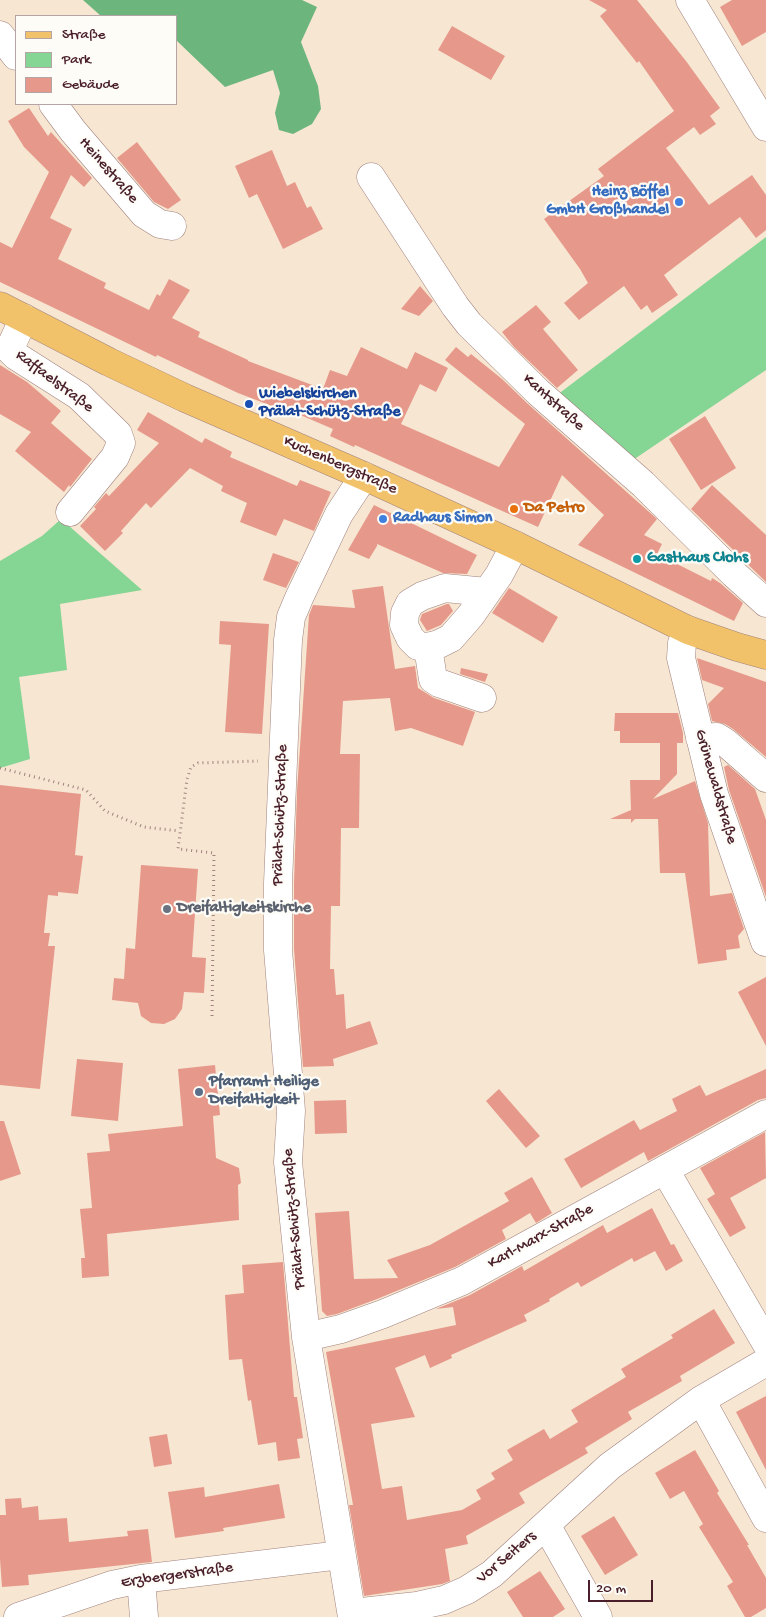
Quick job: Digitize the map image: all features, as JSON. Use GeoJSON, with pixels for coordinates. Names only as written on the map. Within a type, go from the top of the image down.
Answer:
{"type":"FeatureCollection","features":[{"type":"Feature","properties":{"kind":"main road","name":"Kuchenbergstraße"},"geometry":{"type":"LineString","coordinates":[[0,306],[109,362],[185,398],[364,476],[515,545],[688,630],[736,647],[766,654]]}},
{"type":"Feature","properties":{"kind":"street"},"geometry":{"type":"LineString","coordinates":[[690,0],[766,127]]}},
{"type":"Feature","properties":{"kind":"street"},"geometry":{"type":"LineString","coordinates":[[0,35],[15,55]]}},
{"type":"Feature","properties":{"kind":"street","name":"Heinestraße"},"geometry":{"type":"LineString","coordinates":[[54,105],[73,131],[144,214],[160,224],[172,226]]}},
{"type":"Feature","properties":{"kind":"street","name":"Kantstraße"},"geometry":{"type":"LineString","coordinates":[[370,177],[455,306],[469,324],[538,392],[643,484],[766,603]]}},
{"type":"Feature","properties":{"kind":"street","name":"Raffaelstraße"},"geometry":{"type":"LineString","coordinates":[[24,318],[11,346],[11,351],[79,396],[118,434],[121,443],[115,457],[70,512]]}},
{"type":"Feature","properties":{"kind":"street","name":"Prälat-Schütz-Straße"},"geometry":{"type":"LineString","coordinates":[[352,1615],[306,1338],[288,1162],[291,1111],[278,950],[278,883],[288,640],[291,617],[298,598],[339,514],[364,476]]}},
{"type":"Feature","properties":{"kind":"street"},"geometry":{"type":"LineString","coordinates":[[487,592],[446,588],[422,596],[410,603],[405,613],[404,625],[410,638],[418,646],[428,647],[440,644],[451,638],[471,615],[499,575],[515,545]]}},
{"type":"Feature","properties":{"kind":"street","name":"Grünewaldstraße"},"geometry":{"type":"LineString","coordinates":[[688,630],[682,643],[681,658],[700,738],[714,794],[765,942]]}},
{"type":"Feature","properties":{"kind":"street"},"geometry":{"type":"LineString","coordinates":[[428,647],[433,679],[439,683],[482,698]]}},
{"type":"Feature","properties":{"kind":"street"},"geometry":{"type":"LineString","coordinates":[[700,738],[717,737],[766,778]]}},
{"type":"Feature","properties":{"kind":"street","name":"Karl-Marx-Straße"},"geometry":{"type":"LineString","coordinates":[[306,1338],[341,1330],[462,1281],[766,1114]]}},
{"type":"Feature","properties":{"kind":"street"},"geometry":{"type":"LineString","coordinates":[[665,1170],[766,1343]]}},
{"type":"Feature","properties":{"kind":"street","name":"Vor Seiters"},"geometry":{"type":"LineString","coordinates":[[352,1615],[417,1606],[444,1600],[459,1594],[492,1574],[610,1466],[701,1400],[766,1362]]}},
{"type":"Feature","properties":{"kind":"street"},"geometry":{"type":"LineString","coordinates":[[701,1400],[766,1518]]}},
{"type":"Feature","properties":{"kind":"street","name":"Vor Seiters"},"geometry":{"type":"LineString","coordinates":[[546,1526],[598,1617]]}},
{"type":"Feature","properties":{"kind":"street","name":"Erzbergerstraße"},"geometry":{"type":"LineString","coordinates":[[18,1617],[112,1585],[141,1579],[341,1555]]}},
{"type":"Feature","properties":{"kind":"street"},"geometry":{"type":"LineString","coordinates":[[141,1579],[144,1617]]}},
{"type":"Feature","properties":{"kind":"path"},"geometry":{"type":"LineString","coordinates":[[212,1016],[214,853],[178,849],[179,830],[187,779],[191,767],[198,763],[231,761]]}},
{"type":"Feature","properties":{"kind":"path"},"geometry":{"type":"LineString","coordinates":[[0,768],[86,790],[105,811],[144,827],[179,830]]}},
{"type":"Feature","properties":{"kind":"green space"},"geometry":{"type":"Polygon","coordinates":[[[83,0],[302,0],[317,7],[301,42],[318,86],[321,109],[312,124],[293,134],[279,130],[275,113],[280,93],[273,70],[225,87],[178,42],[178,15],[100,15],[83,0]]]}},
{"type":"Feature","properties":{"kind":"green space"},"geometry":{"type":"Polygon","coordinates":[[[766,237],[766,370],[633,460],[557,395],[766,237]]]}},
{"type":"Feature","properties":{"kind":"green space"},"geometry":{"type":"Polygon","coordinates":[[[61,519],[142,590],[60,604],[67,670],[19,677],[30,759],[0,768],[0,561],[42,536],[61,519]]]}},
{"type":"Feature","properties":{"kind":"building"},"geometry":{"type":"Polygon","coordinates":[[[589,0],[637,0],[686,61],[720,108],[710,116],[716,124],[700,135],[694,127],[666,148],[709,205],[752,175],[766,195],[766,230],[756,238],[740,217],[664,275],[678,295],[652,313],[647,305],[641,310],[624,286],[579,320],[564,303],[588,283],[544,219],[604,176],[598,169],[674,111],[639,61],[637,63],[600,16],[607,10],[589,0]]]}},
{"type":"Feature","properties":{"kind":"building"},"geometry":{"type":"Polygon","coordinates":[[[732,0],[766,0],[766,32],[742,46],[720,7],[732,0]]]}},
{"type":"Feature","properties":{"kind":"building"},"geometry":{"type":"Polygon","coordinates":[[[452,26],[505,56],[491,80],[438,50],[452,26]]]}},
{"type":"Feature","properties":{"kind":"building"},"geometry":{"type":"Polygon","coordinates":[[[29,108],[48,136],[51,132],[92,178],[84,187],[71,175],[50,218],[72,229],[58,259],[106,283],[104,288],[149,310],[157,294],[160,296],[169,279],[190,290],[172,318],[200,332],[198,337],[248,361],[323,389],[330,370],[347,376],[361,347],[407,369],[415,352],[448,368],[436,392],[420,384],[401,424],[499,467],[525,424],[445,360],[456,347],[468,357],[471,354],[502,379],[657,519],[644,535],[662,544],[657,554],[711,581],[712,578],[743,603],[734,621],[578,545],[604,515],[562,475],[538,527],[355,445],[354,447],[330,436],[333,429],[291,411],[290,413],[238,393],[157,355],[156,357],[0,282],[0,242],[12,248],[49,172],[24,147],[8,121],[29,108]]]}},
{"type":"Feature","properties":{"kind":"building"},"geometry":{"type":"Polygon","coordinates":[[[137,142],[181,200],[168,209],[154,202],[117,158],[137,142]]]}},
{"type":"Feature","properties":{"kind":"building"},"geometry":{"type":"Polygon","coordinates":[[[272,150],[287,186],[295,182],[307,208],[311,206],[323,229],[283,249],[257,194],[249,198],[235,166],[272,150]]]}},
{"type":"Feature","properties":{"kind":"building"},"geometry":{"type":"Polygon","coordinates":[[[420,286],[433,301],[419,316],[401,309],[420,286]]]}},
{"type":"Feature","properties":{"kind":"building"},"geometry":{"type":"Polygon","coordinates":[[[536,305],[551,322],[543,329],[578,370],[557,388],[514,347],[502,332],[536,305]]]}},
{"type":"Feature","properties":{"kind":"building"},"geometry":{"type":"Polygon","coordinates":[[[0,365],[27,382],[61,411],[51,423],[92,459],[64,492],[15,451],[31,432],[0,414],[0,365]]]}},
{"type":"Feature","properties":{"kind":"building"},"geometry":{"type":"Polygon","coordinates":[[[148,412],[202,443],[205,438],[232,452],[230,457],[297,486],[300,480],[331,492],[314,531],[284,519],[276,536],[240,522],[247,503],[221,491],[223,486],[190,468],[151,508],[146,503],[121,531],[123,533],[105,551],[80,526],[96,509],[94,507],[106,493],[109,496],[159,443],[137,430],[148,412]]]}},
{"type":"Feature","properties":{"kind":"building"},"geometry":{"type":"Polygon","coordinates":[[[705,416],[736,468],[701,490],[669,439],[705,416]]]}},
{"type":"Feature","properties":{"kind":"building"},"geometry":{"type":"Polygon","coordinates":[[[712,485],[766,535],[766,582],[691,509],[712,485]]]}},
{"type":"Feature","properties":{"kind":"building"},"geometry":{"type":"Polygon","coordinates":[[[374,505],[477,555],[467,574],[443,573],[377,544],[369,559],[348,550],[374,505]]]}},
{"type":"Feature","properties":{"kind":"building"},"geometry":{"type":"Polygon","coordinates":[[[273,553],[299,562],[286,588],[263,580],[273,553]]]}},
{"type":"Feature","properties":{"kind":"building"},"geometry":{"type":"Polygon","coordinates":[[[383,586],[395,669],[415,666],[418,688],[434,698],[475,712],[463,746],[411,728],[395,731],[390,698],[343,701],[340,754],[360,754],[359,828],[341,828],[340,906],[331,906],[330,969],[334,969],[336,995],[344,994],[346,1029],[370,1021],[378,1044],[333,1059],[334,1066],[303,1067],[294,949],[294,883],[297,791],[309,615],[313,605],[355,608],[352,590],[383,586]]]}},
{"type":"Feature","properties":{"kind":"building"},"geometry":{"type":"Polygon","coordinates":[[[509,588],[558,617],[543,643],[492,613],[509,588]]]}},
{"type":"Feature","properties":{"kind":"building"},"geometry":{"type":"Polygon","coordinates":[[[449,604],[453,611],[441,625],[427,631],[420,620],[422,614],[449,604]]]}},
{"type":"Feature","properties":{"kind":"building"},"geometry":{"type":"Polygon","coordinates":[[[220,621],[269,624],[262,734],[225,732],[231,645],[219,644],[220,621]]]}},
{"type":"Feature","properties":{"kind":"building"},"geometry":{"type":"Polygon","coordinates":[[[697,658],[766,682],[766,757],[733,729],[725,724],[712,721],[708,704],[724,688],[702,680],[697,658]]]}},
{"type":"Feature","properties":{"kind":"building"},"geometry":{"type":"Polygon","coordinates":[[[461,668],[488,674],[485,682],[460,674],[461,668]]]}},
{"type":"Feature","properties":{"kind":"building"},"geometry":{"type":"Polygon","coordinates":[[[615,713],[678,713],[683,733],[683,743],[677,743],[677,774],[653,799],[695,781],[708,823],[710,896],[732,893],[744,929],[738,936],[740,948],[726,950],[727,960],[698,964],[685,873],[660,873],[658,819],[635,819],[631,823],[631,819],[610,819],[631,810],[630,780],[660,780],[660,743],[620,743],[620,731],[614,731],[615,713]]]}},
{"type":"Feature","properties":{"kind":"building"},"geometry":{"type":"Polygon","coordinates":[[[728,765],[755,789],[766,820],[766,897],[729,790],[724,767],[728,765]]]}},
{"type":"Feature","properties":{"kind":"building"},"geometry":{"type":"Polygon","coordinates":[[[0,785],[81,794],[75,855],[83,856],[78,894],[58,892],[58,896],[48,895],[44,933],[50,933],[48,946],[55,946],[40,1089],[0,1085],[0,785]]]}},
{"type":"Feature","properties":{"kind":"building","name":"Dreifaltigkeitskirche"},"geometry":{"type":"Polygon","coordinates":[[[141,865],[198,869],[192,957],[206,958],[204,993],[184,992],[182,1009],[175,1019],[164,1024],[151,1023],[141,1016],[138,1003],[112,1000],[114,978],[124,979],[126,948],[135,949],[141,865]]]}},
{"type":"Feature","properties":{"kind":"building"},"geometry":{"type":"Polygon","coordinates":[[[766,977],[766,1046],[738,992],[766,977]]]}},
{"type":"Feature","properties":{"kind":"building"},"geometry":{"type":"Polygon","coordinates":[[[77,1059],[123,1063],[118,1121],[71,1116],[77,1059]]]}},
{"type":"Feature","properties":{"kind":"building"},"geometry":{"type":"Polygon","coordinates":[[[215,1065],[220,1115],[213,1116],[216,1158],[239,1168],[241,1183],[238,1185],[239,1220],[107,1234],[109,1276],[82,1278],[81,1258],[85,1258],[80,1209],[92,1208],[87,1153],[110,1151],[108,1134],[183,1126],[178,1069],[215,1065]]]}},
{"type":"Feature","properties":{"kind":"building"},"geometry":{"type":"Polygon","coordinates":[[[766,1069],[766,1098],[758,1100],[648,1161],[644,1152],[581,1188],[564,1159],[634,1120],[640,1130],[677,1111],[672,1099],[700,1085],[706,1096],[766,1069]]]}},
{"type":"Feature","properties":{"kind":"building"},"geometry":{"type":"Polygon","coordinates":[[[499,1089],[540,1136],[526,1148],[486,1101],[499,1089]]]}},
{"type":"Feature","properties":{"kind":"building"},"geometry":{"type":"Polygon","coordinates":[[[346,1100],[347,1133],[315,1134],[314,1101],[346,1100]]]}},
{"type":"Feature","properties":{"kind":"building"},"geometry":{"type":"Polygon","coordinates":[[[0,1121],[4,1121],[21,1174],[0,1181],[0,1121]]]}},
{"type":"Feature","properties":{"kind":"building"},"geometry":{"type":"Polygon","coordinates":[[[765,1132],[766,1178],[730,1198],[746,1228],[730,1237],[707,1199],[715,1194],[700,1168],[765,1132]]]}},
{"type":"Feature","properties":{"kind":"building"},"geometry":{"type":"Polygon","coordinates":[[[532,1177],[552,1213],[536,1223],[530,1213],[502,1230],[506,1239],[455,1267],[337,1314],[327,1316],[322,1311],[315,1213],[349,1211],[354,1279],[398,1278],[387,1260],[430,1245],[509,1201],[504,1193],[532,1177]]]}},
{"type":"Feature","properties":{"kind":"building"},"geometry":{"type":"Polygon","coordinates":[[[652,1208],[671,1245],[674,1244],[683,1261],[666,1271],[655,1251],[634,1262],[632,1258],[581,1287],[578,1282],[549,1299],[550,1301],[524,1315],[527,1321],[451,1355],[452,1358],[430,1368],[425,1355],[395,1368],[415,1417],[371,1424],[382,1489],[402,1486],[407,1520],[462,1510],[481,1499],[476,1490],[495,1479],[491,1473],[513,1460],[507,1450],[544,1429],[550,1439],[578,1422],[571,1410],[626,1377],[621,1369],[673,1338],[671,1335],[714,1309],[735,1343],[680,1376],[682,1381],[628,1412],[632,1419],[585,1448],[588,1453],[519,1493],[525,1503],[466,1536],[468,1544],[445,1549],[450,1581],[442,1584],[364,1596],[349,1505],[353,1505],[326,1352],[456,1325],[453,1307],[436,1309],[470,1295],[522,1266],[524,1271],[603,1225],[607,1233],[652,1208]]]}},
{"type":"Feature","properties":{"kind":"building"},"geometry":{"type":"Polygon","coordinates":[[[283,1262],[294,1397],[297,1397],[303,1438],[297,1439],[300,1458],[278,1461],[276,1442],[258,1445],[251,1400],[248,1401],[242,1359],[229,1360],[225,1295],[244,1293],[242,1265],[283,1262]]]}},
{"type":"Feature","properties":{"kind":"building"},"geometry":{"type":"Polygon","coordinates":[[[766,1396],[766,1470],[736,1412],[766,1396]]]}},
{"type":"Feature","properties":{"kind":"building"},"geometry":{"type":"Polygon","coordinates":[[[167,1434],[172,1464],[154,1467],[149,1437],[167,1434]]]}},
{"type":"Feature","properties":{"kind":"building"},"geometry":{"type":"Polygon","coordinates":[[[695,1450],[719,1491],[717,1493],[749,1545],[747,1545],[766,1578],[766,1608],[751,1617],[745,1617],[727,1586],[733,1582],[699,1527],[703,1524],[684,1491],[670,1499],[655,1473],[695,1450]]]}},
{"type":"Feature","properties":{"kind":"building"},"geometry":{"type":"Polygon","coordinates":[[[279,1484],[285,1518],[223,1528],[224,1531],[175,1538],[168,1492],[204,1487],[205,1497],[279,1484]]]}},
{"type":"Feature","properties":{"kind":"building"},"geometry":{"type":"Polygon","coordinates":[[[21,1498],[22,1508],[38,1506],[39,1520],[67,1518],[69,1542],[128,1536],[127,1531],[148,1529],[152,1562],[28,1575],[29,1585],[2,1587],[0,1515],[6,1515],[5,1499],[21,1498]]]}},
{"type":"Feature","properties":{"kind":"building"},"geometry":{"type":"Polygon","coordinates":[[[614,1516],[638,1555],[605,1575],[581,1536],[614,1516]]]}},
{"type":"Feature","properties":{"kind":"building"},"geometry":{"type":"Polygon","coordinates":[[[540,1571],[565,1609],[553,1617],[523,1617],[507,1592],[540,1571]]]}},
{"type":"Feature","properties":{"kind":"place","name":"Heinz Böffel GmbH Großhandel"},"geometry":{"type":"Point","coordinates":[679,202]}},
{"type":"Feature","properties":{"kind":"place","name":"Wiebelskirchen Prälat-Schütz-Straße"},"geometry":{"type":"Point","coordinates":[249,404]}},
{"type":"Feature","properties":{"kind":"place","name":"Da Petro"},"geometry":{"type":"Point","coordinates":[514,509]}},
{"type":"Feature","properties":{"kind":"place","name":"Radhaus Simon"},"geometry":{"type":"Point","coordinates":[383,519]}},
{"type":"Feature","properties":{"kind":"place","name":"Gasthaus Clohs"},"geometry":{"type":"Point","coordinates":[637,559]}},
{"type":"Feature","properties":{"kind":"place","name":"Dreifaltigkeitskirche"},"geometry":{"type":"Point","coordinates":[167,909]}},
{"type":"Feature","properties":{"kind":"place","name":"Pfarramt Heilige Dreifaltigkeit"},"geometry":{"type":"Point","coordinates":[199,1092]}}]}
